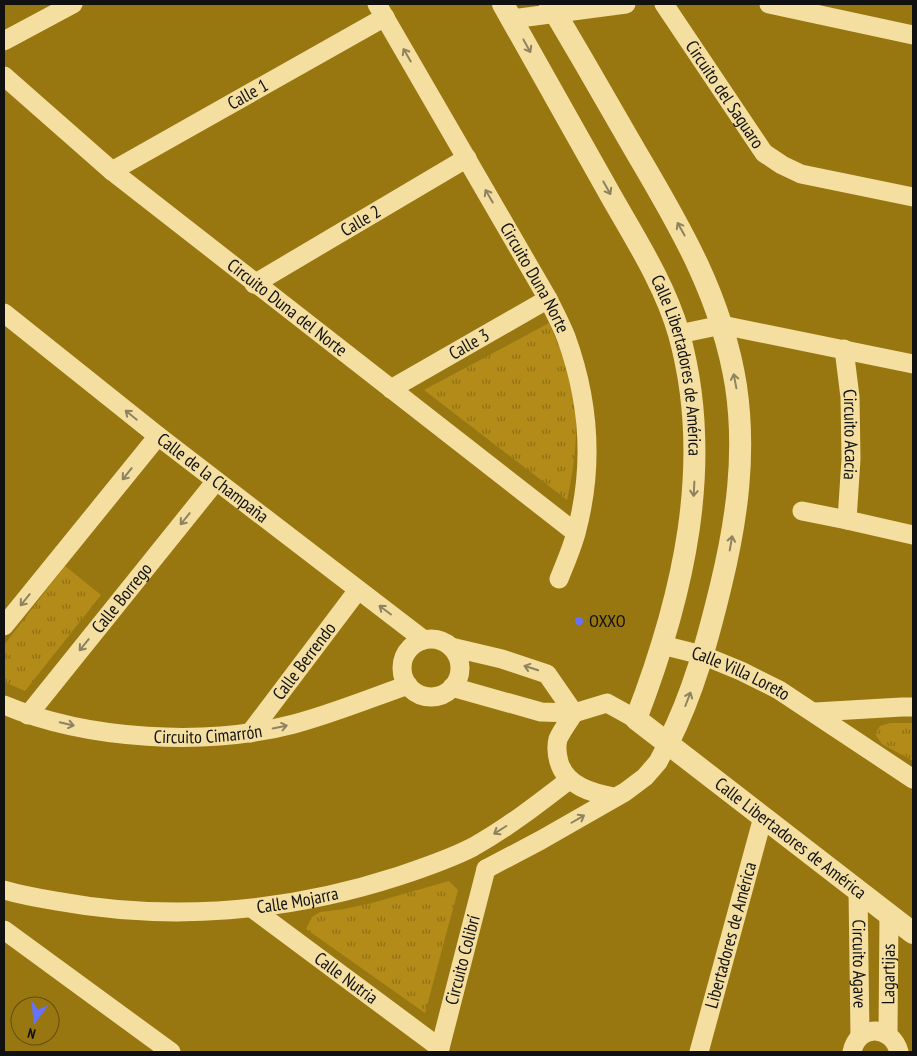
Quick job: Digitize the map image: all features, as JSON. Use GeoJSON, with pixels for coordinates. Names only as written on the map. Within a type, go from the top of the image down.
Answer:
{"type":"FeatureCollection","features":[{"type":"Feature","properties":{"kind":"street"},"geometry":{"type":"LineString","coordinates":[[4,42],[73,4]]}},
{"type":"Feature","properties":{"kind":"street"},"geometry":{"type":"LineString","coordinates":[[507,12],[626,4]]}},
{"type":"Feature","properties":{"kind":"street","name":"Circuito del Saguaro"},"geometry":{"type":"LineString","coordinates":[[664,4],[764,153],[782,165],[801,174],[913,197]]}},
{"type":"Feature","properties":{"kind":"street"},"geometry":{"type":"LineString","coordinates":[[769,4],[913,35]]}},
{"type":"Feature","properties":{"kind":"street"},"geometry":{"type":"LineString","coordinates":[[471,848],[486,869],[625,792],[645,777],[658,762],[686,705],[702,655],[730,549],[738,505],[741,458],[736,387],[722,325],[707,284],[683,233],[553,9]]}},
{"type":"Feature","properties":{"kind":"street","name":"Circuito Duna Norte"},"geometry":{"type":"LineString","coordinates":[[381,10],[548,299],[565,335],[575,366],[585,413],[587,454],[584,494],[576,533],[559,579]]}},
{"type":"Feature","properties":{"kind":"street","name":"Calle 1"},"geometry":{"type":"LineString","coordinates":[[112,171],[381,10]]}},
{"type":"Feature","properties":{"kind":"street","name":"Calle Libertadores de América"},"geometry":{"type":"LineString","coordinates":[[507,12],[650,265],[667,299],[679,334],[689,381],[696,461],[694,496],[688,540],[662,644],[636,719],[913,933]]}},
{"type":"Feature","properties":{"kind":"street","name":"Circuito Duna del Norte"},"geometry":{"type":"LineString","coordinates":[[4,76],[112,171],[254,284],[576,533]]}},
{"type":"Feature","properties":{"kind":"street","name":"Calle 2"},"geometry":{"type":"LineString","coordinates":[[254,284],[467,158]]}},
{"type":"Feature","properties":{"kind":"street","name":"Calle 3"},"geometry":{"type":"LineString","coordinates":[[391,389],[548,299]]}},
{"type":"Feature","properties":{"kind":"street","name":"Calle de la Champaña"},"geometry":{"type":"LineString","coordinates":[[6,318],[424,640]]}},
{"type":"Feature","properties":{"kind":"street"},"geometry":{"type":"LineString","coordinates":[[679,334],[722,325],[913,364]]}},
{"type":"Feature","properties":{"kind":"street","name":"Circuito Acacia"},"geometry":{"type":"LineString","coordinates":[[844,349],[850,397],[852,459],[847,520]]}},
{"type":"Feature","properties":{"kind":"street"},"geometry":{"type":"LineString","coordinates":[[4,626],[158,436]]}},
{"type":"Feature","properties":{"kind":"street","name":"Calle Borrego"},"geometry":{"type":"LineString","coordinates":[[28,715],[216,481]]}},
{"type":"Feature","properties":{"kind":"street"},"geometry":{"type":"LineString","coordinates":[[802,512],[913,535]]}},
{"type":"Feature","properties":{"kind":"street","name":"Calle Berrendo"},"geometry":{"type":"LineString","coordinates":[[250,733],[358,590]]}},
{"type":"Feature","properties":{"kind":"street"},"geometry":{"type":"LineString","coordinates":[[451,647],[458,656],[460,668],[458,679],[452,687],[445,693],[429,696],[414,691],[404,677],[402,668],[404,658],[408,650],[415,644],[424,640],[438,640],[451,647],[546,674],[574,713]]}},
{"type":"Feature","properties":{"kind":"street","name":"Calle Villa Loreto"},"geometry":{"type":"LineString","coordinates":[[662,644],[702,655],[741,671],[779,690],[815,712],[913,779]]}},
{"type":"Feature","properties":{"kind":"street","name":"Circuito Cimarrón"},"geometry":{"type":"LineString","coordinates":[[4,705],[28,715],[99,732],[173,738],[250,733],[294,724],[408,685]]}},
{"type":"Feature","properties":{"kind":"street"},"geometry":{"type":"LineString","coordinates":[[452,687],[541,712],[574,713],[607,702],[636,719]]}},
{"type":"Feature","properties":{"kind":"street"},"geometry":{"type":"LineString","coordinates":[[815,712],[902,706],[913,707]]}},
{"type":"Feature","properties":{"kind":"street"},"geometry":{"type":"LineString","coordinates":[[574,713],[558,740],[556,754],[561,770],[569,780],[582,788],[614,797]]}},
{"type":"Feature","properties":{"kind":"street","name":"Calle Mojarra"},"geometry":{"type":"LineString","coordinates":[[7,896],[92,907],[172,912],[253,909],[309,900],[364,887],[419,869],[471,848],[528,812],[569,780]]}},
{"type":"Feature","properties":{"kind":"street","name":"Libertadores de América"},"geometry":{"type":"LineString","coordinates":[[700,1052],[763,817]]}},
{"type":"Feature","properties":{"kind":"street","name":"Circuito Colibrí"},"geometry":{"type":"LineString","coordinates":[[440,1050],[486,869]]}},
{"type":"Feature","properties":{"kind":"street","name":"Circuito Agave"},"geometry":{"type":"LineString","coordinates":[[856,1044],[858,890]]}},
{"type":"Feature","properties":{"kind":"street","name":"Calle Nutria"},"geometry":{"type":"LineString","coordinates":[[253,909],[440,1050]]}},
{"type":"Feature","properties":{"kind":"street","name":"Lagartijas"},"geometry":{"type":"LineString","coordinates":[[888,1034],[889,914]]}},
{"type":"Feature","properties":{"kind":"street"},"geometry":{"type":"LineString","coordinates":[[4,930],[171,1052]]}},
{"type":"Feature","properties":{"kind":"street"},"geometry":{"type":"LineString","coordinates":[[856,1044],[869,1032],[878,1031],[888,1034],[893,1039],[899,1052]]}},
{"type":"Feature","properties":{"kind":"green space"},"geometry":{"type":"Polygon","coordinates":[[[549,323],[567,368],[575,405],[575,453],[567,500],[424,390],[549,323]]]}},
{"type":"Feature","properties":{"kind":"green space"},"geometry":{"type":"Polygon","coordinates":[[[65,566],[101,595],[25,691],[4,682],[4,645],[65,566]]]}},
{"type":"Feature","properties":{"kind":"green space"},"geometry":{"type":"Polygon","coordinates":[[[890,723],[913,723],[913,761],[882,744],[875,734],[880,726],[890,723]]]}},
{"type":"Feature","properties":{"kind":"green space"},"geometry":{"type":"Polygon","coordinates":[[[449,881],[458,890],[425,1013],[306,929],[312,917],[320,912],[372,903],[449,881]]]}},
{"type":"Feature","properties":{"kind":"place","name":"OXXO"},"geometry":{"type":"Point","coordinates":[579,621]}}]}
